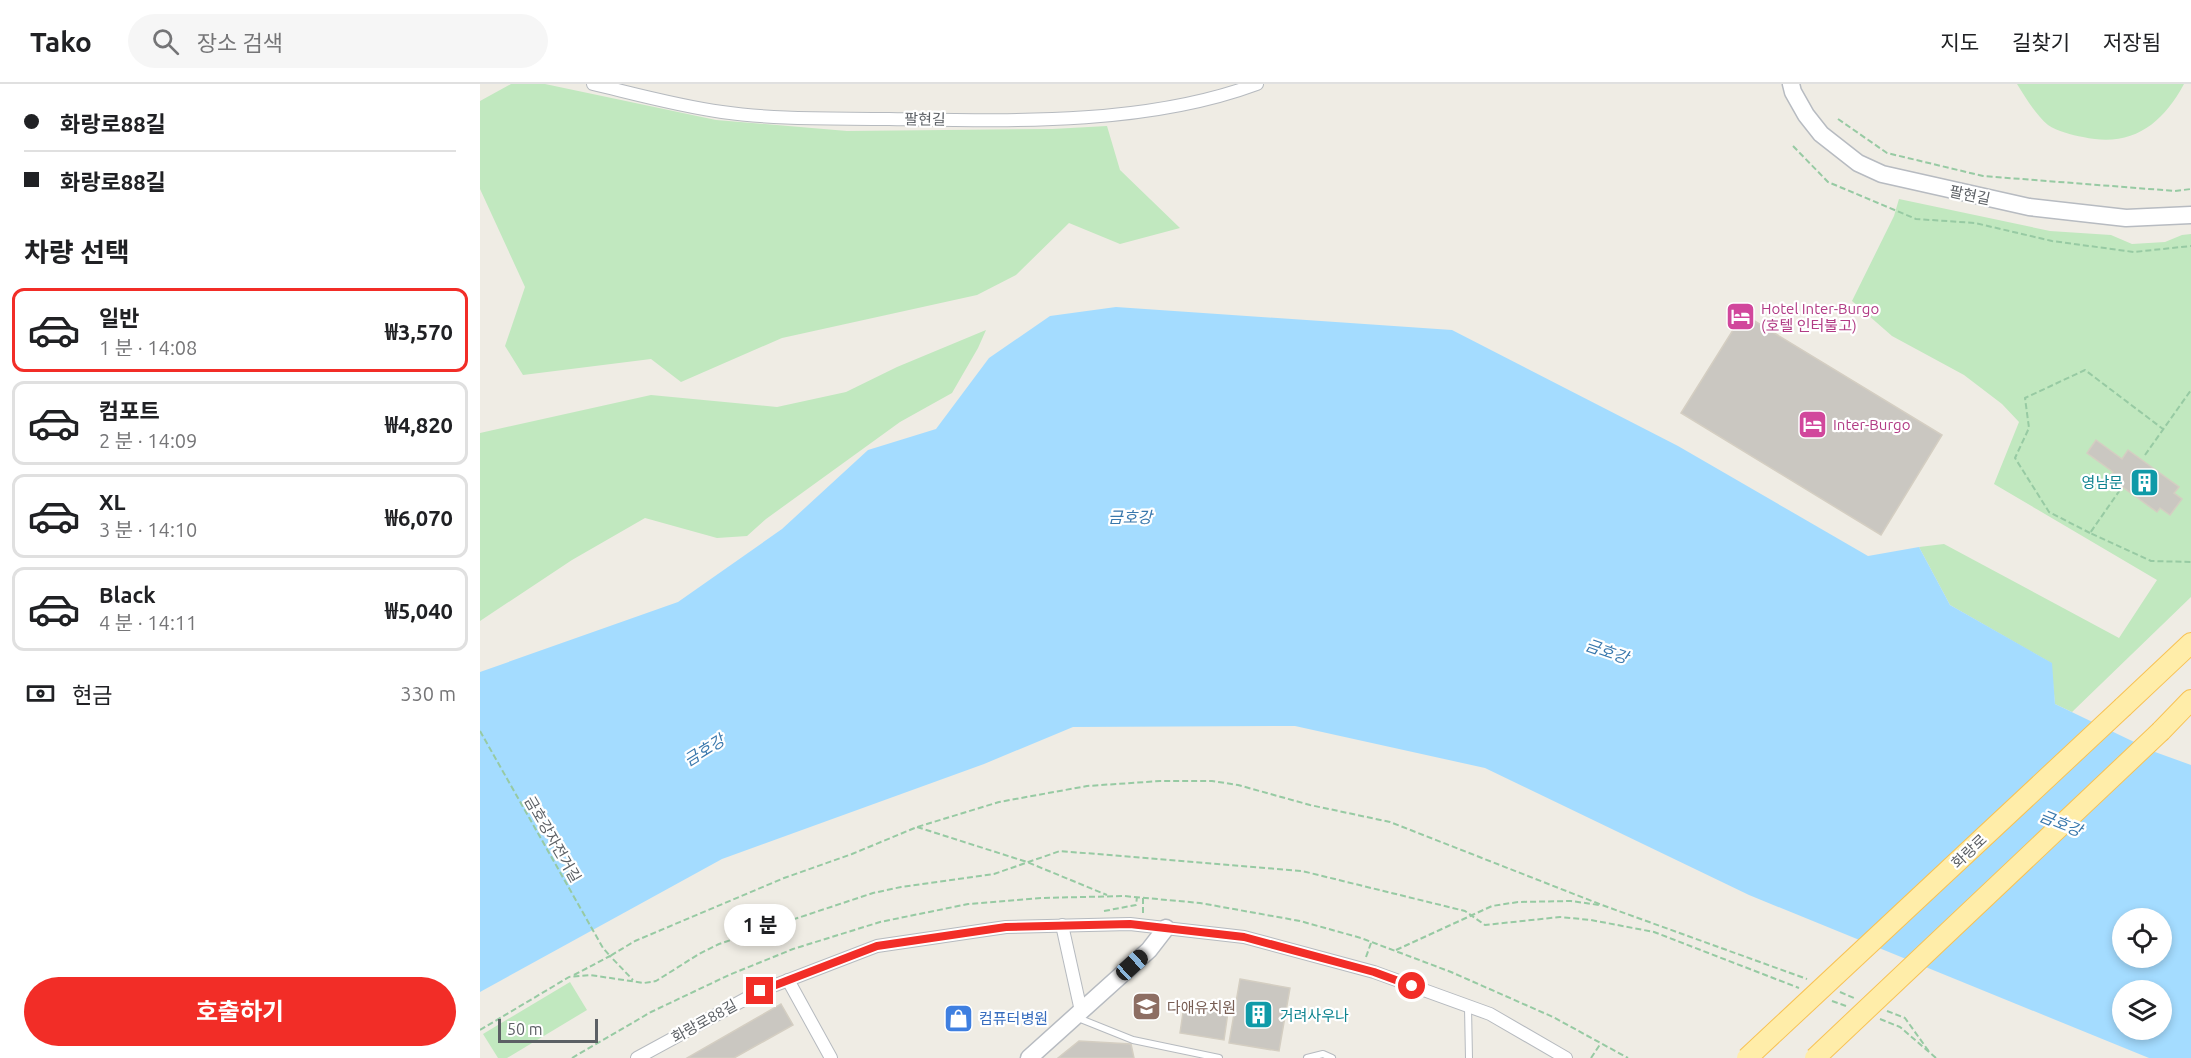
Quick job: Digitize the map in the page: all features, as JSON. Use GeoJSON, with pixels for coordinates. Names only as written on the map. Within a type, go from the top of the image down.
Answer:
{"type":"FeatureCollection","features":[{"type":"Feature","properties":{"kind":"main road","name":"화랑로"},"geometry":{"type":"LineString","coordinates":[[1747,1058],[2191,643]]}},
{"type":"Feature","properties":{"kind":"main road"},"geometry":{"type":"LineString","coordinates":[[1815,1058],[2191,700]]}},
{"type":"Feature","properties":{"kind":"street","name":"팔현길"},"geometry":{"type":"LineString","coordinates":[[593,84],[720,112],[766,116],[991,121],[1130,112],[1208,99],[1257,84]]}},
{"type":"Feature","properties":{"kind":"street","name":"팔현길"},"geometry":{"type":"LineString","coordinates":[[1791,84],[1806,115],[1821,135],[1858,163],[1882,174],[2029,207],[2126,218],[2191,215]]}},
{"type":"Feature","properties":{"kind":"street","name":"화랑로88길"},"geometry":{"type":"LineString","coordinates":[[637,1058],[760,991],[877,946],[1006,927],[1130,924],[1244,937],[1363,969],[1490,1014],[1566,1058]]}},
{"type":"Feature","properties":{"kind":"street"},"geometry":{"type":"LineString","coordinates":[[1062,926],[1078,1014]]}},
{"type":"Feature","properties":{"kind":"street"},"geometry":{"type":"LineString","coordinates":[[1029,1058],[1149,950],[1166,928]]}},
{"type":"Feature","properties":{"kind":"street"},"geometry":{"type":"LineString","coordinates":[[788,980],[831,1058]]}},
{"type":"Feature","properties":{"kind":"lane"},"geometry":{"type":"LineString","coordinates":[[1468,1006],[1469,1058]]}},
{"type":"Feature","properties":{"kind":"lane"},"geometry":{"type":"LineString","coordinates":[[1078,1014],[1133,1040],[1219,1058]]}},
{"type":"Feature","properties":{"kind":"lane"},"geometry":{"type":"LineString","coordinates":[[1307,1058],[1323,1054],[1332,1058]]}},
{"type":"Feature","properties":{"kind":"path"},"geometry":{"type":"LineString","coordinates":[[1838,119],[1887,153],[1983,176],[2163,191],[2191,189]]}},
{"type":"Feature","properties":{"kind":"path"},"geometry":{"type":"LineString","coordinates":[[1793,146],[1828,182],[1916,219],[1976,223],[2052,241],[2134,252],[2191,246]]}},
{"type":"Feature","properties":{"kind":"path"},"geometry":{"type":"LineString","coordinates":[[2163,429],[2085,370],[2025,398],[2029,429],[2015,458],[2049,512],[2151,561],[2191,562]]}},
{"type":"Feature","properties":{"kind":"path"},"geometry":{"type":"LineString","coordinates":[[2145,455],[2191,390]]}},
{"type":"Feature","properties":{"kind":"path"},"geometry":{"type":"LineString","coordinates":[[2090,533],[2120,490]]}},
{"type":"Feature","properties":{"kind":"path","name":"금호강자전거길"},"geometry":{"type":"LineString","coordinates":[[480,731],[603,948],[633,981]]}},
{"type":"Feature","properties":{"kind":"path"},"geometry":{"type":"LineString","coordinates":[[569,977],[635,941],[784,878],[852,854],[917,827],[999,802],[1087,786],[1160,781],[1212,781],[1238,785],[1310,805],[1390,822],[1602,905],[1810,980]]}},
{"type":"Feature","properties":{"kind":"path"},"geometry":{"type":"LineString","coordinates":[[917,827],[1027,862],[1109,896]]}},
{"type":"Feature","properties":{"kind":"path"},"geometry":{"type":"LineString","coordinates":[[572,1058],[651,1012],[729,975],[793,949],[880,922],[968,904],[1109,896],[1200,903],[1300,921],[1371,942],[1471,981],[1553,1017],[1628,1058]]}},
{"type":"Feature","properties":{"kind":"path"},"geometry":{"type":"LineString","coordinates":[[1143,898],[1143,925]]}},
{"type":"Feature","properties":{"kind":"path"},"geometry":{"type":"LineString","coordinates":[[1395,951],[1492,906],[1571,901],[1602,905]]}},
{"type":"Feature","properties":{"kind":"path"},"geometry":{"type":"LineString","coordinates":[[1363,969],[1371,942]]}},
{"type":"Feature","properties":{"kind":"path"},"geometry":{"type":"LineString","coordinates":[[1831,988],[1863,1001]]}},
{"type":"Feature","properties":{"kind":"path"},"geometry":{"type":"LineString","coordinates":[[1884,1010],[1905,1018],[1930,1053]]}},
{"type":"Feature","properties":{"kind":"path"},"geometry":{"type":"LineString","coordinates":[[1591,1058],[1601,1042]]}},
{"type":"Feature","properties":{"kind":"green space"},"geometry":{"type":"Polygon","coordinates":[[[511,84],[545,84],[716,120],[847,131],[1052,129],[1107,126],[1120,170],[1180,228],[1120,244],[1069,223],[1016,275],[977,295],[782,338],[681,382],[651,359],[523,375],[505,346],[525,287],[480,189],[480,101],[511,84]]]}},
{"type":"Feature","properties":{"kind":"green space"},"geometry":{"type":"Polygon","coordinates":[[[2017,84],[2184,84],[2166,111],[2143,130],[2130,136],[2100,140],[2069,134],[2048,125],[2035,111],[2017,84]]]}},
{"type":"Feature","properties":{"kind":"green space"},"geometry":{"type":"Polygon","coordinates":[[[1899,199],[2050,231],[2111,235],[2132,244],[2165,242],[2191,234],[2191,597],[2072,712],[2055,704],[2051,663],[1950,605],[1919,547],[1944,544],[2119,638],[2157,580],[1994,484],[2019,422],[2002,404],[1964,375],[1892,336],[1852,301],[1894,216],[1899,199]]]}},
{"type":"Feature","properties":{"kind":"green space"},"geometry":{"type":"Polygon","coordinates":[[[986,330],[952,393],[900,422],[766,519],[747,536],[717,538],[645,518],[572,560],[480,621],[480,433],[651,395],[777,407],[846,392],[897,367],[986,330]]]}},
{"type":"Feature","properties":{"kind":"green space"},"geometry":{"type":"Polygon","coordinates":[[[570,982],[587,1010],[507,1058],[498,1058],[483,1034],[570,982]]]}},
{"type":"Feature","properties":{"kind":"water","name":"금호강"},"geometry":{"type":"Polygon","coordinates":[[[1116,307],[1452,330],[1678,446],[1868,556],[1919,547],[1950,605],[2052,663],[2055,704],[2155,752],[2191,765],[2191,1058],[2149,1058],[1749,895],[1485,768],[1295,726],[1073,727],[984,764],[722,859],[480,992],[480,672],[678,602],[782,529],[868,450],[936,429],[989,358],[1050,316],[1116,307]]]}},
{"type":"Feature","properties":{"kind":"building","name":"Inter-Burgo"},"geometry":{"type":"Polygon","coordinates":[[[1743,314],[1942,435],[1881,535],[1681,413],[1743,314]]]}},
{"type":"Feature","properties":{"kind":"building","name":"영남문"},"geometry":{"type":"Polygon","coordinates":[[[2096,440],[2122,459],[2128,450],[2179,487],[2174,493],[2182,499],[2170,515],[2160,508],[2157,512],[2109,477],[2113,472],[2087,453],[2096,440]]]}},
{"type":"Feature","properties":{"kind":"building","name":"거려사우나"},"geometry":{"type":"Polygon","coordinates":[[[1240,979],[1290,988],[1279,1051],[1229,1043],[1240,979]]]}},
{"type":"Feature","properties":{"kind":"building"},"geometry":{"type":"Polygon","coordinates":[[[781,1004],[793,1025],[734,1058],[687,1058],[781,1004]]]}},
{"type":"Feature","properties":{"kind":"building"},"geometry":{"type":"Polygon","coordinates":[[[1184,1006],[1228,1012],[1224,1040],[1180,1033],[1184,1006]]]}},
{"type":"Feature","properties":{"kind":"building"},"geometry":{"type":"Polygon","coordinates":[[[1079,1041],[1131,1044],[1134,1058],[1058,1058],[1079,1041]]]}},
{"type":"Feature","properties":{"kind":"place","name":"Hotel Inter-Burgo (호텔 인터불고)"},"geometry":{"type":"Point","coordinates":[1740,317]}},
{"type":"Feature","properties":{"kind":"place","name":"Inter-Burgo"},"geometry":{"type":"Point","coordinates":[1812,424]}},
{"type":"Feature","properties":{"kind":"place","name":"영남문"},"geometry":{"type":"Point","coordinates":[2144,482]}},
{"type":"Feature","properties":{"kind":"place","name":"다애유치원"},"geometry":{"type":"Point","coordinates":[1146,1007]}},
{"type":"Feature","properties":{"kind":"place","name":"거려사우나"},"geometry":{"type":"Point","coordinates":[1259,1015]}},
{"type":"Feature","properties":{"kind":"place","name":"컴퓨터병원"},"geometry":{"type":"Point","coordinates":[958,1018]}},
{"type":"Feature","properties":{"kind":"route"},"geometry":{"type":"LineString","coordinates":[[760,991],[877,946],[1006,927],[1130,924],[1244,937],[1374,972],[1412,986]]}}]}
